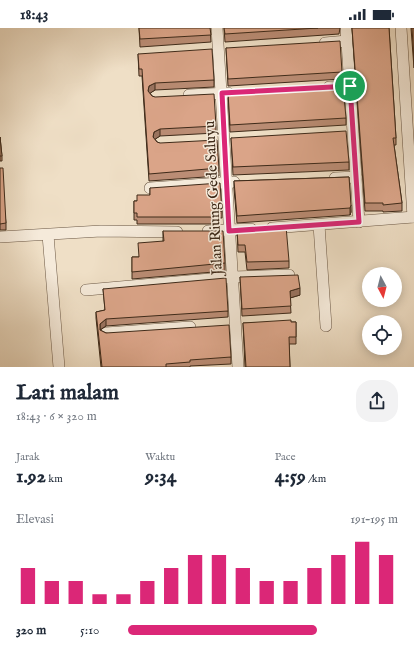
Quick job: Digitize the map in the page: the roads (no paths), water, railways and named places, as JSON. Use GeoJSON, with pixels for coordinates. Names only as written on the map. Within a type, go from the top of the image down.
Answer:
{"type":"FeatureCollection","features":[{"type":"Feature","properties":{"kind":"street","name":"Jalan Riung Gede Saluyu"},"geometry":{"type":"LineString","coordinates":[[217,28],[222,49],[222,93],[227,139],[229,231],[233,277],[240,324],[238,367]]}},
{"type":"Feature","properties":{"kind":"street"},"geometry":{"type":"LineString","coordinates":[[346,28],[359,222]]}},
{"type":"Feature","properties":{"kind":"street"},"geometry":{"type":"LineString","coordinates":[[200,231],[229,231],[414,217],[401,28]]}},
{"type":"Feature","properties":{"kind":"street"},"geometry":{"type":"LineString","coordinates":[[317,43],[347,41]]}},
{"type":"Feature","properties":{"kind":"street"},"geometry":{"type":"LineString","coordinates":[[204,50],[222,49]]}},
{"type":"Feature","properties":{"kind":"street"},"geometry":{"type":"LineString","coordinates":[[320,88],[350,86]]}},
{"type":"Feature","properties":{"kind":"street"},"geometry":{"type":"LineString","coordinates":[[177,96],[237,92]]}},
{"type":"Feature","properties":{"kind":"street"},"geometry":{"type":"LineString","coordinates":[[338,133],[353,132]]}},
{"type":"Feature","properties":{"kind":"street"},"geometry":{"type":"LineString","coordinates":[[209,140],[227,139]]}},
{"type":"Feature","properties":{"kind":"street"},"geometry":{"type":"LineString","coordinates":[[326,178],[356,177]]}},
{"type":"Feature","properties":{"kind":"street"},"geometry":{"type":"LineString","coordinates":[[150,188],[242,182]]}},
{"type":"Feature","properties":{"kind":"street"},"geometry":{"type":"LineString","coordinates":[[320,225],[326,326]]}},
{"type":"Feature","properties":{"kind":"street"},"geometry":{"type":"LineString","coordinates":[[0,237],[101,231],[185,232]]}},
{"type":"Feature","properties":{"kind":"street"},"geometry":{"type":"LineString","coordinates":[[48,235],[59,367]]}},
{"type":"Feature","properties":{"kind":"street"},"geometry":{"type":"LineString","coordinates":[[86,290],[233,277],[288,275]]}},
{"type":"Feature","properties":{"kind":"street"},"geometry":{"type":"LineString","coordinates":[[221,325],[240,324]]}},
{"type":"Feature","properties":{"kind":"street"},"geometry":{"type":"LineString","coordinates":[[106,333],[198,327]]}}]}
